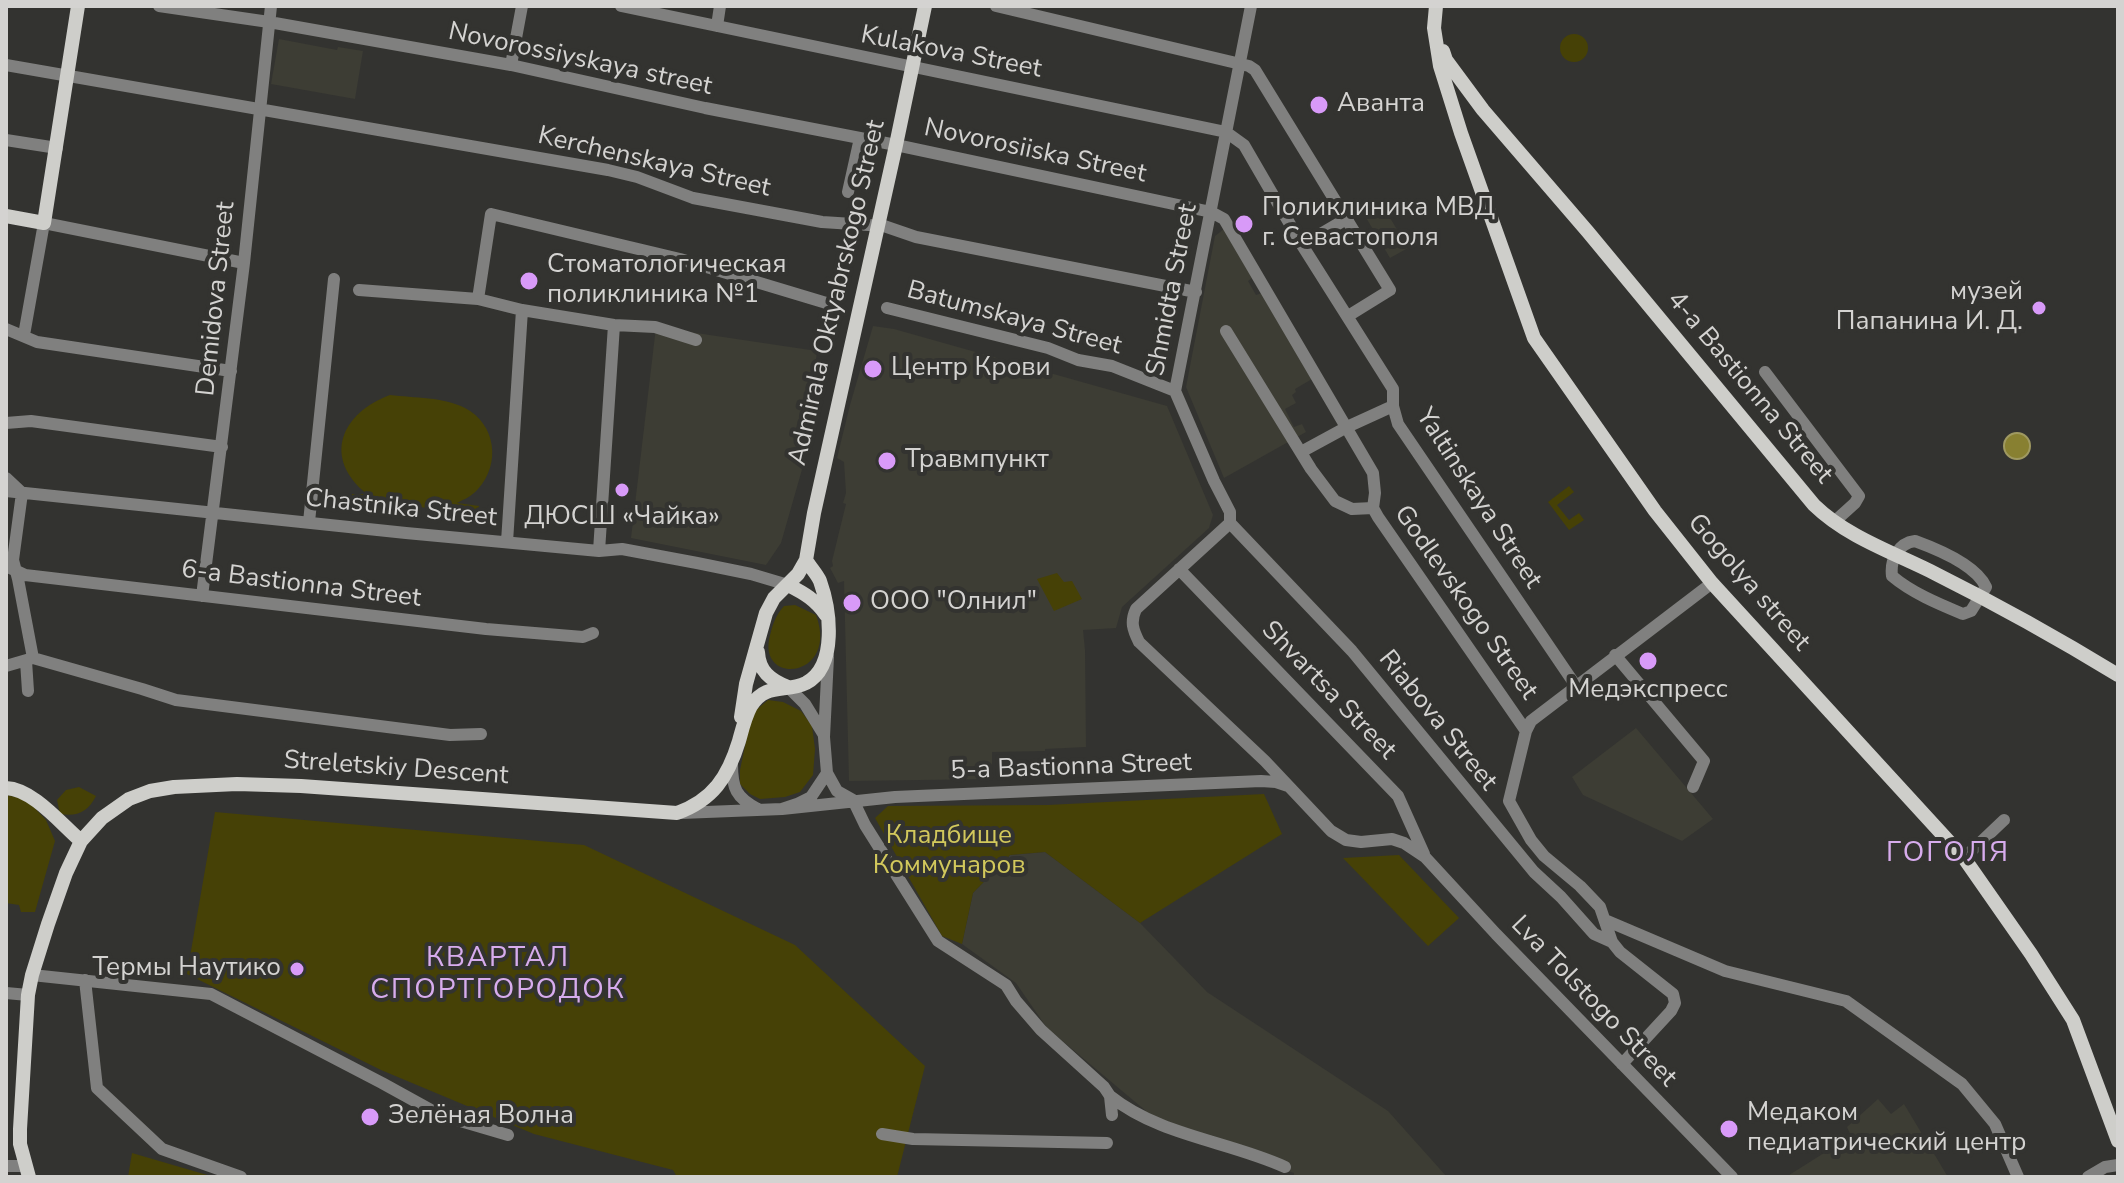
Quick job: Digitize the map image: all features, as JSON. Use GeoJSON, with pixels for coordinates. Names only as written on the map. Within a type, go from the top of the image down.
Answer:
{"type":"FeatureCollection","features":[{"type":"Feature","properties":{"kind":"main road"},"geometry":{"type":"LineString","coordinates":[[6,216],[44,223],[78,6]]}},
{"type":"Feature","properties":{"kind":"main road","name":"Admirala Oktyabrskogo Street"},"geometry":{"type":"LineString","coordinates":[[788,585],[806,560],[925,6]]}},
{"type":"Feature","properties":{"kind":"main road","name":"Gogolya street"},"geometry":{"type":"LineString","coordinates":[[1436,6],[1434,28],[1440,66],[1534,338],[1655,511],[1712,583],[1857,749],[1964,858],[2073,1020],[2118,1141]]}},
{"type":"Feature","properties":{"kind":"main road","name":"4-a Bastionna Street"},"geometry":{"type":"LineString","coordinates":[[1434,28],[1446,60],[1483,110],[1814,505],[1846,530],[1981,598],[2118,675]]}},
{"type":"Feature","properties":{"kind":"main road"},"geometry":{"type":"LineString","coordinates":[[732,764],[754,702],[774,688],[803,684],[817,675],[829,651],[828,619],[819,579],[806,560]]}},
{"type":"Feature","properties":{"kind":"main road"},"geometry":{"type":"LineString","coordinates":[[732,764],[746,684],[770,604],[788,585],[807,594],[828,619]]}},
{"type":"Feature","properties":{"kind":"main road"},"geometry":{"type":"LineString","coordinates":[[758,643],[758,658],[764,672],[788,687]]}},
{"type":"Feature","properties":{"kind":"main road","name":"Streletskiy Descent"},"geometry":{"type":"LineString","coordinates":[[26,1171],[20,1129],[28,995],[32,975],[63,881],[81,841],[102,818],[129,799],[174,787],[237,784],[381,791],[677,813],[693,807],[716,790],[732,764]]}},
{"type":"Feature","properties":{"kind":"main road"},"geometry":{"type":"LineString","coordinates":[[6,788],[32,797],[81,841]]}},
{"type":"Feature","properties":{"kind":"street","name":"Novorossiyskaya street"},"geometry":{"type":"LineString","coordinates":[[159,6],[269,22],[511,65],[705,108],[896,145]]}},
{"type":"Feature","properties":{"kind":"street","name":"Demidova Street"},"geometry":{"type":"LineString","coordinates":[[202,596],[244,263],[271,6]]}},
{"type":"Feature","properties":{"kind":"street"},"geometry":{"type":"LineString","coordinates":[[511,65],[522,6]]}},
{"type":"Feature","properties":{"kind":"street","name":"Kulakova Street"},"geometry":{"type":"LineString","coordinates":[[621,6],[1226,132]]}},
{"type":"Feature","properties":{"kind":"street"},"geometry":{"type":"LineString","coordinates":[[717,26],[720,6]]}},
{"type":"Feature","properties":{"kind":"street"},"geometry":{"type":"LineString","coordinates":[[996,6],[1255,70],[1390,290],[1348,316]]}},
{"type":"Feature","properties":{"kind":"street","name":"Shmidta Street"},"geometry":{"type":"LineString","coordinates":[[1230,523],[1230,512],[1175,391],[1251,6]]}},
{"type":"Feature","properties":{"kind":"street","name":"Kerchenskaya Street"},"geometry":{"type":"LineString","coordinates":[[6,65],[608,170],[637,177],[693,198],[822,222],[878,226],[916,237],[1196,292]]}},
{"type":"Feature","properties":{"kind":"street","name":"Yaltinskaya Street"},"geometry":{"type":"LineString","coordinates":[[1226,132],[1244,145],[1302,245],[1393,389],[1393,406],[1398,424],[1576,686]]}},
{"type":"Feature","properties":{"kind":"street"},"geometry":{"type":"LineString","coordinates":[[848,192],[860,138]]}},
{"type":"Feature","properties":{"kind":"street"},"geometry":{"type":"LineString","coordinates":[[6,140],[57,148]]}},
{"type":"Feature","properties":{"kind":"street","name":"Novorosiiska Street"},"geometry":{"type":"LineString","coordinates":[[896,145],[1211,212]]}},
{"type":"Feature","properties":{"kind":"street","name":"Godlevskogo Street"},"geometry":{"type":"LineString","coordinates":[[1211,212],[1224,219],[1373,473],[1373,508],[1526,731]]}},
{"type":"Feature","properties":{"kind":"street"},"geometry":{"type":"LineString","coordinates":[[478,299],[491,214],[680,259],[833,305]]}},
{"type":"Feature","properties":{"kind":"street"},"geometry":{"type":"LineString","coordinates":[[1302,245],[1348,218]]}},
{"type":"Feature","properties":{"kind":"street"},"geometry":{"type":"LineString","coordinates":[[24,335],[44,223],[244,263]]}},
{"type":"Feature","properties":{"kind":"street"},"geometry":{"type":"LineString","coordinates":[[309,522],[334,279]]}},
{"type":"Feature","properties":{"kind":"street"},"geometry":{"type":"LineString","coordinates":[[359,290],[478,299],[522,310],[614,325],[655,327],[696,340]]}},
{"type":"Feature","properties":{"kind":"street","name":"Batumskaya Street"},"geometry":{"type":"LineString","coordinates":[[887,308],[1048,348],[1078,360],[1112,366],[1175,391]]}},
{"type":"Feature","properties":{"kind":"street"},"geometry":{"type":"LineString","coordinates":[[507,542],[522,310]]}},
{"type":"Feature","properties":{"kind":"street"},"geometry":{"type":"LineString","coordinates":[[599,551],[614,325]]}},
{"type":"Feature","properties":{"kind":"street"},"geometry":{"type":"LineString","coordinates":[[6,329],[37,342],[231,371]]}},
{"type":"Feature","properties":{"kind":"street"},"geometry":{"type":"LineString","coordinates":[[1226,331],[1311,469],[1335,501],[1352,509],[1373,508]]}},
{"type":"Feature","properties":{"kind":"street"},"geometry":{"type":"LineString","coordinates":[[1765,372],[1859,496],[1834,522]]}},
{"type":"Feature","properties":{"kind":"street"},"geometry":{"type":"LineString","coordinates":[[1301,452],[1393,406]]}},
{"type":"Feature","properties":{"kind":"street"},"geometry":{"type":"LineString","coordinates":[[6,423],[31,421],[222,447]]}},
{"type":"Feature","properties":{"kind":"street"},"geometry":{"type":"LineString","coordinates":[[6,478],[22,493],[11,568],[29,660],[28,691]]}},
{"type":"Feature","properties":{"kind":"street","name":"Chastnika Street"},"geometry":{"type":"LineString","coordinates":[[6,491],[599,551],[622,549],[751,574],[788,585]]}},
{"type":"Feature","properties":{"kind":"street"},"geometry":{"type":"LineString","coordinates":[[1230,523],[1136,609],[1132,628],[1142,646],[1265,761],[1331,831],[1346,840],[1361,842],[1392,839],[1425,857]]}},
{"type":"Feature","properties":{"kind":"street","name":"Riabova Street"},"geometry":{"type":"LineString","coordinates":[[1230,523],[1352,651],[1534,872],[1594,934],[1612,942]]}},
{"type":"Feature","properties":{"kind":"street"},"geometry":{"type":"LineString","coordinates":[[1915,541],[1931,547],[1981,578],[1986,587],[1971,611],[1963,614],[1892,576],[1891,565],[1896,554],[1908,542],[1915,541]]}},
{"type":"Feature","properties":{"kind":"street","name":"6-a Bastionna Street"},"geometry":{"type":"LineString","coordinates":[[11,568],[25,575],[486,629],[583,637],[593,633]]}},
{"type":"Feature","properties":{"kind":"street","name":"Shvartsa Street"},"geometry":{"type":"LineString","coordinates":[[1179,569],[1398,796],[1425,857]]}},
{"type":"Feature","properties":{"kind":"street"},"geometry":{"type":"LineString","coordinates":[[1526,731],[1531,721],[1712,583]]}},
{"type":"Feature","properties":{"kind":"street"},"geometry":{"type":"LineString","coordinates":[[829,651],[824,737],[827,773],[837,791],[853,800],[865,825],[938,941],[1006,985],[1041,1030],[1126,1109],[1150,1121],[1285,1167]]}},
{"type":"Feature","properties":{"kind":"street"},"geometry":{"type":"LineString","coordinates":[[1615,655],[1704,761],[1693,787]]}},
{"type":"Feature","properties":{"kind":"street"},"geometry":{"type":"LineString","coordinates":[[6,666],[29,660],[176,700],[450,735],[481,734]]}},
{"type":"Feature","properties":{"kind":"street"},"geometry":{"type":"LineString","coordinates":[[788,687],[805,704],[824,737]]}},
{"type":"Feature","properties":{"kind":"street","name":"Riabova Street"},"geometry":{"type":"LineString","coordinates":[[1526,731],[1509,801],[1544,856],[1600,907],[1612,942],[1620,952],[1670,991],[1674,998],[1671,1011],[1622,1064]]}},
{"type":"Feature","properties":{"kind":"street"},"geometry":{"type":"LineString","coordinates":[[1261,781],[1268,775],[1265,761]]}},
{"type":"Feature","properties":{"kind":"street"},"geometry":{"type":"LineString","coordinates":[[732,764],[734,787],[738,795],[761,810]]}},
{"type":"Feature","properties":{"kind":"street"},"geometry":{"type":"LineString","coordinates":[[677,813],[782,809],[811,797],[827,773]]}},
{"type":"Feature","properties":{"kind":"street","name":"5-a Bastionna Street"},"geometry":{"type":"LineString","coordinates":[[782,809],[853,800],[1261,781],[1291,787]]}},
{"type":"Feature","properties":{"kind":"street"},"geometry":{"type":"LineString","coordinates":[[1964,858],[2004,820]]}},
{"type":"Feature","properties":{"kind":"street","name":"Lva Tolstogo Street"},"geometry":{"type":"LineString","coordinates":[[1425,857],[1732,1177]]}},
{"type":"Feature","properties":{"kind":"street"},"geometry":{"type":"LineString","coordinates":[[1605,920],[1725,971],[1846,1001],[1962,1084],[1995,1124],[2018,1177]]}},
{"type":"Feature","properties":{"kind":"street"},"geometry":{"type":"LineString","coordinates":[[32,975],[211,994],[440,1115],[508,1135]]}},
{"type":"Feature","properties":{"kind":"street"},"geometry":{"type":"LineString","coordinates":[[85,980],[97,1088],[162,1149],[241,1177]]}},
{"type":"Feature","properties":{"kind":"street"},"geometry":{"type":"LineString","coordinates":[[6,993],[28,995]]}},
{"type":"Feature","properties":{"kind":"street"},"geometry":{"type":"LineString","coordinates":[[1110,1096],[1112,1115]]}},
{"type":"Feature","properties":{"kind":"street"},"geometry":{"type":"LineString","coordinates":[[882,1134],[913,1139],[1107,1143]]}},
{"type":"Feature","properties":{"kind":"street"},"geometry":{"type":"LineString","coordinates":[[2088,1177],[2105,1167],[2118,1165]]}},
{"type":"Feature","properties":{"kind":"street"},"geometry":{"type":"LineString","coordinates":[[6,1166],[26,1171]]}},
{"type":"Feature","properties":{"kind":"shaded area"},"geometry":{"type":"Polygon","coordinates":[[[279,39],[337,50],[338,47],[363,51],[355,99],[271,84],[279,39]]]}},
{"type":"Feature","properties":{"kind":"shaded area"},"geometry":{"type":"Polygon","coordinates":[[[1380,201],[1408,248],[1390,258],[1362,211],[1380,201]]]}},
{"type":"Feature","properties":{"kind":"shaded area"},"geometry":{"type":"Polygon","coordinates":[[[1224,229],[1252,278],[1248,281],[1256,295],[1262,293],[1312,379],[1295,389],[1292,395],[1296,403],[1285,409],[1294,427],[1302,424],[1306,432],[1224,478],[1186,387],[1215,236],[1224,229]]]}},
{"type":"Feature","properties":{"kind":"shaded area"},"geometry":{"type":"Polygon","coordinates":[[[873,326],[894,329],[1167,406],[1213,515],[1209,528],[1122,607],[1116,628],[1083,630],[1086,747],[992,752],[992,779],[849,781],[844,581],[838,583],[830,568],[833,566],[846,504],[843,503],[846,493],[844,462],[837,458],[873,326]]]}},
{"type":"Feature","properties":{"kind":"shaded area"},"geometry":{"type":"Polygon","coordinates":[[[656,327],[817,351],[805,459],[781,543],[766,565],[631,538],[656,327]]]}},
{"type":"Feature","properties":{"kind":"shaded area"},"geometry":{"type":"Polygon","coordinates":[[[2017,433],[2026,437],[2030,446],[2026,455],[2017,459],[2008,455],[2004,446],[2008,437],[2017,433]]]}},
{"type":"Feature","properties":{"kind":"shaded area"},"geometry":{"type":"Polygon","coordinates":[[[1636,728],[1713,819],[1682,841],[1583,795],[1572,777],[1636,728]]]}},
{"type":"Feature","properties":{"kind":"shaded area"},"geometry":{"type":"Polygon","coordinates":[[[1045,852],[1140,923],[1207,992],[1388,1111],[1447,1177],[1294,1177],[1294,1173],[1143,1121],[1146,1111],[1047,1028],[1016,983],[962,944],[973,893],[1010,855],[1045,852]]]}},
{"type":"Feature","properties":{"kind":"shaded area"},"geometry":{"type":"Polygon","coordinates":[[[1878,1099],[1891,1114],[1904,1104],[1948,1177],[1786,1177],[1851,1136],[1847,1127],[1878,1099]]]}},
{"type":"Feature","properties":{"kind":"green space"},"geometry":{"type":"Polygon","coordinates":[[[1574,34],[1584,38],[1588,48],[1584,58],[1574,62],[1564,58],[1560,48],[1564,38],[1574,34]]]}},
{"type":"Feature","properties":{"kind":"green space"},"geometry":{"type":"Polygon","coordinates":[[[390,395],[457,404],[483,424],[492,445],[490,468],[476,491],[457,503],[479,506],[477,513],[351,500],[352,494],[367,494],[345,466],[343,438],[359,413],[390,395]]]}},
{"type":"Feature","properties":{"kind":"green space"},"geometry":{"type":"Polygon","coordinates":[[[1569,486],[1574,492],[1557,505],[1569,520],[1579,513],[1584,520],[1569,530],[1548,502],[1569,486]]]}},
{"type":"Feature","properties":{"kind":"green space"},"geometry":{"type":"Polygon","coordinates":[[[1057,573],[1064,582],[1072,581],[1082,599],[1054,611],[1037,579],[1057,573]]]}},
{"type":"Feature","properties":{"kind":"green space"},"geometry":{"type":"Polygon","coordinates":[[[795,605],[816,615],[820,636],[817,652],[809,662],[798,668],[786,669],[776,664],[770,655],[769,640],[781,610],[784,606],[795,605]]]}},
{"type":"Feature","properties":{"kind":"green space"},"geometry":{"type":"Polygon","coordinates":[[[768,700],[783,702],[801,711],[812,726],[815,749],[813,775],[800,792],[760,799],[740,784],[740,770],[750,722],[755,711],[768,700]]]}},
{"type":"Feature","properties":{"kind":"green space"},"geometry":{"type":"Polygon","coordinates":[[[79,787],[96,796],[93,801],[81,812],[60,814],[57,800],[66,790],[79,787]]]}},
{"type":"Feature","properties":{"kind":"green space","name":"Кладбище Коммунаров"},"geometry":{"type":"Polygon","coordinates":[[[1264,794],[1282,834],[1140,923],[1045,852],[1010,855],[973,893],[962,944],[942,936],[875,818],[888,806],[1048,805],[1264,794]]]}},
{"type":"Feature","properties":{"kind":"green space"},"geometry":{"type":"Polygon","coordinates":[[[6,795],[26,799],[46,820],[55,841],[35,912],[21,912],[19,905],[6,903],[6,795]]]}},
{"type":"Feature","properties":{"kind":"green space"},"geometry":{"type":"Polygon","coordinates":[[[215,812],[584,845],[795,945],[925,1066],[897,1177],[677,1177],[673,1170],[534,1134],[381,1070],[187,974],[215,812]]]}},
{"type":"Feature","properties":{"kind":"green space"},"geometry":{"type":"Polygon","coordinates":[[[1399,855],[1459,918],[1428,946],[1343,858],[1399,855]]]}},
{"type":"Feature","properties":{"kind":"green space"},"geometry":{"type":"Polygon","coordinates":[[[132,1153],[214,1177],[128,1177],[132,1153]]]}},
{"type":"Feature","properties":{"kind":"place","name":"Аванта"},"geometry":{"type":"Point","coordinates":[1319,105]}},
{"type":"Feature","properties":{"kind":"place","name":"Поликлиника МВД г. Севастополя"},"geometry":{"type":"Point","coordinates":[1244,224]}},
{"type":"Feature","properties":{"kind":"place","name":"Стоматологическая поликлиника №1"},"geometry":{"type":"Point","coordinates":[529,281]}},
{"type":"Feature","properties":{"kind":"place","name":"музей Папанина И. Д."},"geometry":{"type":"Point","coordinates":[2039,308]}},
{"type":"Feature","properties":{"kind":"place","name":"Центр Крови"},"geometry":{"type":"Point","coordinates":[873,369]}},
{"type":"Feature","properties":{"kind":"place","name":"Травмпункт"},"geometry":{"type":"Point","coordinates":[887,461]}},
{"type":"Feature","properties":{"kind":"place","name":"ДЮСШ «Чайка»"},"geometry":{"type":"Point","coordinates":[622,490]}},
{"type":"Feature","properties":{"kind":"place","name":"ООО \"Олнил\""},"geometry":{"type":"Point","coordinates":[852,603]}},
{"type":"Feature","properties":{"kind":"place","name":"Медэкспресс"},"geometry":{"type":"Point","coordinates":[1648,661]}},
{"type":"Feature","properties":{"kind":"place","name":"Термы Наутико"},"geometry":{"type":"Point","coordinates":[297,969]}},
{"type":"Feature","properties":{"kind":"place","name":"Зелёная Волна"},"geometry":{"type":"Point","coordinates":[370,1117]}},
{"type":"Feature","properties":{"kind":"place","name":"Медаком педиатрический центр"},"geometry":{"type":"Point","coordinates":[1729,1129]}},
{"type":"Feature","properties":{"kind":"district","name":"ГОГОЛЯ"},"geometry":{"type":"Point","coordinates":[1948,854]}},
{"type":"Feature","properties":{"kind":"district","name":"КВАРТАЛ СПОРТГОРОДОК"},"geometry":{"type":"Point","coordinates":[498,975]}}]}
